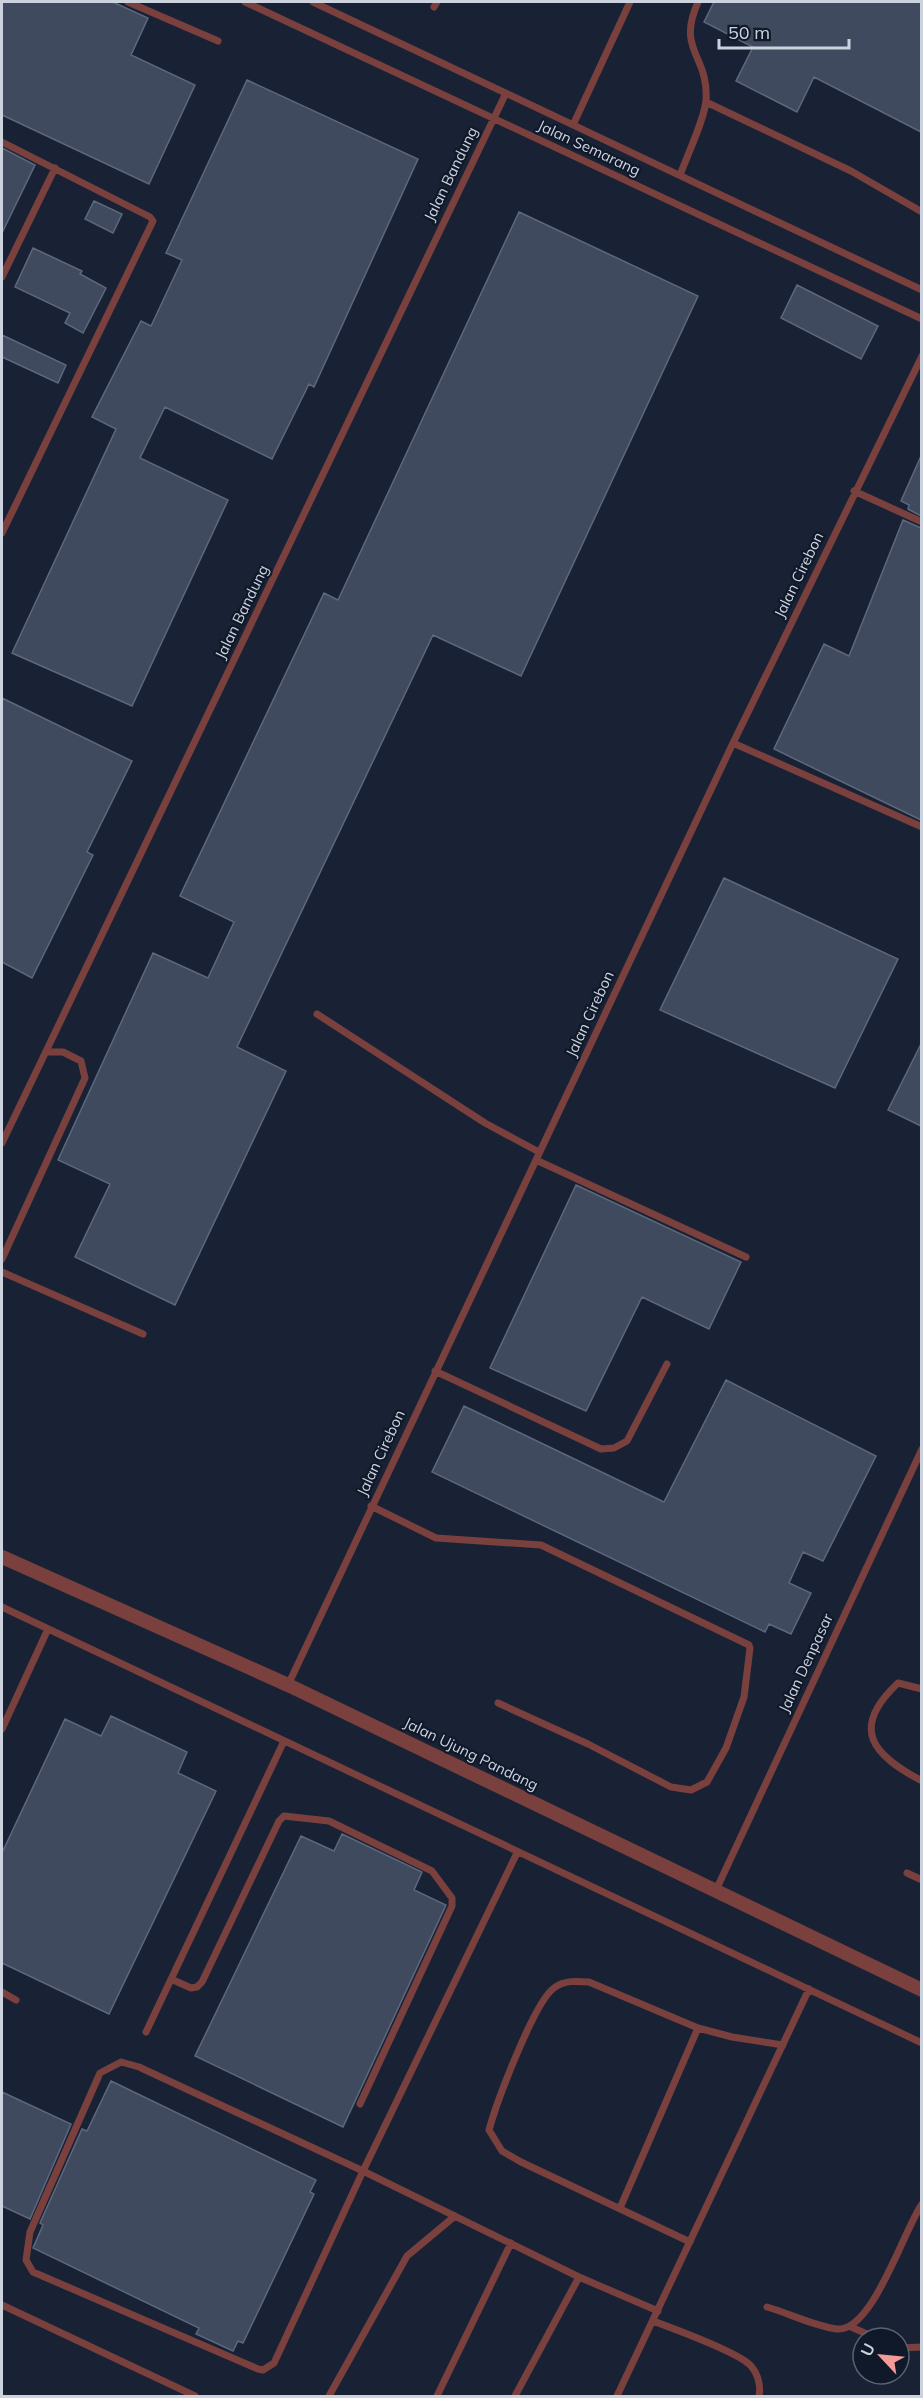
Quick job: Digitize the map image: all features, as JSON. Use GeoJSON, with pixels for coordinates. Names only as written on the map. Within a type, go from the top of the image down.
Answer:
{"type":"FeatureCollection","features":[{"type":"Feature","properties":{"kind":"street","name":"Jalan Ujung Pandang"},"geometry":{"type":"LineString","coordinates":[[2,1557],[288,1685],[921,1990]]}},
{"type":"Feature","properties":{"kind":"lane"},"geometry":{"type":"LineString","coordinates":[[128,2],[218,41]]}},
{"type":"Feature","properties":{"kind":"lane","name":"Jalan Semarang"},"geometry":{"type":"LineString","coordinates":[[245,2],[921,319]]}},
{"type":"Feature","properties":{"kind":"lane","name":"Jalan Semarang"},"geometry":{"type":"LineString","coordinates":[[314,2],[921,290]]}},
{"type":"Feature","properties":{"kind":"lane"},"geometry":{"type":"LineString","coordinates":[[573,125],[630,2]]}},
{"type":"Feature","properties":{"kind":"lane"},"geometry":{"type":"LineString","coordinates":[[680,175],[706,102],[702,65],[692,49],[689,37],[698,2]]}},
{"type":"Feature","properties":{"kind":"lane","name":"Jalan Bandung"},"geometry":{"type":"LineString","coordinates":[[2,1143],[506,93]]}},
{"type":"Feature","properties":{"kind":"lane"},"geometry":{"type":"LineString","coordinates":[[706,102],[851,171],[921,212]]}},
{"type":"Feature","properties":{"kind":"lane"},"geometry":{"type":"LineString","coordinates":[[2,142],[150,217],[153,221],[2,533]]}},
{"type":"Feature","properties":{"kind":"lane"},"geometry":{"type":"LineString","coordinates":[[2,277],[55,168]]}},
{"type":"Feature","properties":{"kind":"lane","name":"Jalan Cirebon"},"geometry":{"type":"LineString","coordinates":[[288,1685],[733,743],[921,356]]}},
{"type":"Feature","properties":{"kind":"lane"},"geometry":{"type":"LineString","coordinates":[[854,491],[921,522]]}},
{"type":"Feature","properties":{"kind":"lane"},"geometry":{"type":"LineString","coordinates":[[733,743],[921,827]]}},
{"type":"Feature","properties":{"kind":"lane"},"geometry":{"type":"LineString","coordinates":[[317,1014],[485,1123],[539,1152]]}},
{"type":"Feature","properties":{"kind":"lane"},"geometry":{"type":"LineString","coordinates":[[2,1259],[85,1078],[81,1061],[63,1052],[47,1052]]}},
{"type":"Feature","properties":{"kind":"lane"},"geometry":{"type":"LineString","coordinates":[[536,1160],[746,1257]]}},
{"type":"Feature","properties":{"kind":"lane"},"geometry":{"type":"LineString","coordinates":[[2,1272],[143,1334]]}},
{"type":"Feature","properties":{"kind":"lane"},"geometry":{"type":"LineString","coordinates":[[435,1371],[601,1449],[614,1448],[627,1441],[667,1364]]}},
{"type":"Feature","properties":{"kind":"lane","name":"Jalan Denpasar"},"geometry":{"type":"LineString","coordinates":[[716,1890],[919,1460],[921,1449]]}},
{"type":"Feature","properties":{"kind":"lane"},"geometry":{"type":"LineString","coordinates":[[371,1506],[436,1538],[541,1545],[749,1645],[750,1648],[744,1697],[726,1748],[706,1782],[691,1790],[671,1787],[588,1744],[498,1703]]}},
{"type":"Feature","properties":{"kind":"lane"},"geometry":{"type":"LineString","coordinates":[[2,1607],[921,2043]]}},
{"type":"Feature","properties":{"kind":"lane"},"geometry":{"type":"LineString","coordinates":[[2,1729],[48,1629]]}},
{"type":"Feature","properties":{"kind":"lane"},"geometry":{"type":"LineString","coordinates":[[921,1689],[898,1683],[882,1698],[871,1724],[871,1738],[879,1751],[894,1767],[921,1781]]}},
{"type":"Feature","properties":{"kind":"lane"},"geometry":{"type":"LineString","coordinates":[[146,2032],[284,1741]]}},
{"type":"Feature","properties":{"kind":"lane"},"geometry":{"type":"LineString","coordinates":[[171,1979],[191,1988],[200,1984],[279,1821],[284,1816],[329,1821],[432,1871],[452,1898],[452,1906],[360,2104]]}},
{"type":"Feature","properties":{"kind":"lane"},"geometry":{"type":"LineString","coordinates":[[517,1853],[363,2171],[274,2363],[263,2370],[33,2272],[26,2260],[30,2232],[100,2073],[121,2062],[139,2067],[363,2171],[579,2277],[658,2312]]}},
{"type":"Feature","properties":{"kind":"lane"},"geometry":{"type":"LineString","coordinates":[[907,1872],[921,1880]]}},
{"type":"Feature","properties":{"kind":"lane"},"geometry":{"type":"LineString","coordinates":[[690,2242],[502,2151],[489,2130],[495,2108],[538,2010],[553,1988],[572,1981],[589,1982],[698,2028],[732,2037],[783,2045]]}},
{"type":"Feature","properties":{"kind":"lane"},"geometry":{"type":"LineString","coordinates":[[617,2397],[809,1989]]}},
{"type":"Feature","properties":{"kind":"lane"},"geometry":{"type":"LineString","coordinates":[[2,1992],[16,2000]]}},
{"type":"Feature","properties":{"kind":"lane"},"geometry":{"type":"LineString","coordinates":[[620,2208],[698,2028]]}},
{"type":"Feature","properties":{"kind":"lane"},"geometry":{"type":"LineString","coordinates":[[852,2326],[860,2320],[886,2278],[921,2204]]}},
{"type":"Feature","properties":{"kind":"lane"},"geometry":{"type":"LineString","coordinates":[[329,2397],[407,2256],[455,2216]]}},
{"type":"Feature","properties":{"kind":"lane"},"geometry":{"type":"LineString","coordinates":[[437,2397],[511,2243]]}},
{"type":"Feature","properties":{"kind":"lane"},"geometry":{"type":"LineString","coordinates":[[515,2397],[579,2277]]}},
{"type":"Feature","properties":{"kind":"lane"},"geometry":{"type":"LineString","coordinates":[[2,2306],[195,2397]]}},
{"type":"Feature","properties":{"kind":"lane"},"geometry":{"type":"LineString","coordinates":[[767,2307],[837,2329],[851,2327]]}},
{"type":"Feature","properties":{"kind":"lane"},"geometry":{"type":"LineString","coordinates":[[653,2321],[692,2336],[751,2366],[761,2386],[759,2397]]}},
{"type":"Feature","properties":{"kind":"building"},"geometry":{"type":"Polygon","coordinates":[[[2,2],[113,2],[148,18],[131,55],[195,85],[149,184],[2,115],[2,2]]]}},
{"type":"Feature","properties":{"kind":"building"},"geometry":{"type":"Polygon","coordinates":[[[714,2],[921,2],[921,132],[814,77],[797,112],[736,81],[753,47],[704,22],[714,2]]]}},
{"type":"Feature","properties":{"kind":"building"},"geometry":{"type":"Polygon","coordinates":[[[247,80],[418,159],[314,387],[309,384],[272,459],[165,407],[140,458],[228,500],[132,706],[12,653],[116,429],[92,417],[141,321],[151,326],[182,260],[166,253],[247,80]]]}},
{"type":"Feature","properties":{"kind":"building"},"geometry":{"type":"Polygon","coordinates":[[[2,148],[35,165],[2,233],[2,148]]]}},
{"type":"Feature","properties":{"kind":"building"},"geometry":{"type":"Polygon","coordinates":[[[94,201],[122,214],[113,233],[85,219],[94,201]]]}},
{"type":"Feature","properties":{"kind":"building"},"geometry":{"type":"Polygon","coordinates":[[[519,212],[698,296],[521,676],[433,635],[237,1047],[286,1071],[175,1305],[75,1257],[110,1184],[58,1160],[153,953],[208,978],[234,922],[180,896],[324,593],[338,600],[519,212]]]}},
{"type":"Feature","properties":{"kind":"building"},"geometry":{"type":"Polygon","coordinates":[[[33,248],[82,271],[80,274],[106,288],[83,333],[65,323],[70,313],[15,287],[33,248]]]}},
{"type":"Feature","properties":{"kind":"building"},"geometry":{"type":"Polygon","coordinates":[[[797,285],[878,326],[861,359],[781,318],[797,285]]]}},
{"type":"Feature","properties":{"kind":"building"},"geometry":{"type":"Polygon","coordinates":[[[2,335],[66,365],[58,383],[2,357],[2,335]]]}},
{"type":"Feature","properties":{"kind":"building"},"geometry":{"type":"Polygon","coordinates":[[[921,456],[921,516],[908,509],[909,505],[901,501],[921,456]]]}},
{"type":"Feature","properties":{"kind":"building"},"geometry":{"type":"Polygon","coordinates":[[[903,520],[921,528],[921,820],[774,749],[824,644],[849,656],[903,520]]]}},
{"type":"Feature","properties":{"kind":"building"},"geometry":{"type":"Polygon","coordinates":[[[2,698],[132,761],[87,852],[93,855],[32,978],[2,962],[2,698]]]}},
{"type":"Feature","properties":{"kind":"building"},"geometry":{"type":"Polygon","coordinates":[[[724,878],[898,959],[835,1088],[660,1010],[724,878]]]}},
{"type":"Feature","properties":{"kind":"building"},"geometry":{"type":"Polygon","coordinates":[[[921,1044],[921,1126],[888,1110],[921,1044]]]}},
{"type":"Feature","properties":{"kind":"building"},"geometry":{"type":"Polygon","coordinates":[[[576,1185],[741,1262],[709,1329],[642,1297],[586,1411],[490,1368],[576,1185]]]}},
{"type":"Feature","properties":{"kind":"building"},"geometry":{"type":"Polygon","coordinates":[[[726,1380],[876,1456],[823,1561],[803,1552],[789,1583],[811,1593],[791,1634],[769,1624],[765,1632],[432,1472],[464,1406],[664,1502],[726,1380]]]}},
{"type":"Feature","properties":{"kind":"building"},"geometry":{"type":"Polygon","coordinates":[[[111,1716],[187,1752],[178,1773],[216,1791],[109,2014],[2,1963],[2,1853],[65,1719],[101,1736],[111,1716]]]}},
{"type":"Feature","properties":{"kind":"building"},"geometry":{"type":"Polygon","coordinates":[[[342,1834],[422,1872],[414,1890],[446,1905],[343,2127],[195,2056],[301,1836],[334,1851],[342,1834]]]}},
{"type":"Feature","properties":{"kind":"building"},"geometry":{"type":"Polygon","coordinates":[[[111,2081],[316,2180],[310,2192],[314,2194],[243,2343],[238,2341],[233,2351],[196,2334],[199,2328],[33,2248],[43,2225],[40,2223],[82,2129],[87,2131],[111,2081]]]}},
{"type":"Feature","properties":{"kind":"building"},"geometry":{"type":"Polygon","coordinates":[[[2,2092],[71,2124],[30,2219],[2,2206],[2,2092]]]}}]}
